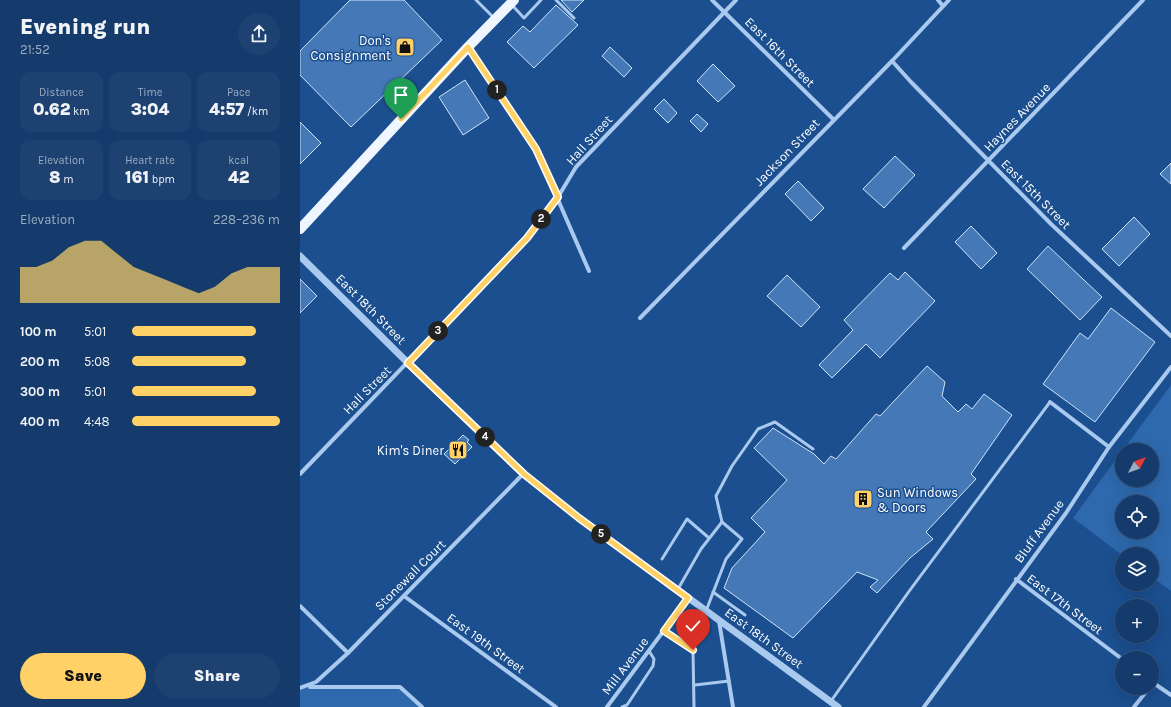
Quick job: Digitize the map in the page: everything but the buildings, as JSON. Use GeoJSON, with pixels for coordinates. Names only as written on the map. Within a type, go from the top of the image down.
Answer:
{"type":"FeatureCollection","features":[{"type":"Feature","properties":{"kind":"main road"},"geometry":{"type":"LineString","coordinates":[[300,228],[468,47],[512,2]]}},
{"type":"Feature","properties":{"kind":"street","name":"East 16th Street"},"geometry":{"type":"LineString","coordinates":[[712,0],[833,119]]}},
{"type":"Feature","properties":{"kind":"street","name":"Hall Street"},"geometry":{"type":"LineString","coordinates":[[300,474],[527,238],[558,197],[576,167],[736,0]]}},
{"type":"Feature","properties":{"kind":"street"},"geometry":{"type":"LineString","coordinates":[[938,0],[944,6]]}},
{"type":"Feature","properties":{"kind":"street","name":"Jackson Street"},"geometry":{"type":"LineString","coordinates":[[640,318],[833,119],[892,61],[949,0]]}},
{"type":"Feature","properties":{"kind":"street","name":"Haynes Avenue"},"geometry":{"type":"LineString","coordinates":[[904,248],[1143,0]]}},
{"type":"Feature","properties":{"kind":"street"},"geometry":{"type":"LineString","coordinates":[[468,47],[536,149],[589,271]]}},
{"type":"Feature","properties":{"kind":"street","name":"East 15th Street"},"geometry":{"type":"LineString","coordinates":[[892,61],[988,161],[1057,229],[1171,336]]}},
{"type":"Feature","properties":{"kind":"street","name":"East 18th Street"},"geometry":{"type":"LineString","coordinates":[[300,256],[408,363],[524,474],[579,518],[838,707]]}},
{"type":"Feature","properties":{"kind":"street","name":"Bluff Avenue"},"geometry":{"type":"LineString","coordinates":[[924,707],[1016,579],[1066,513],[1109,447],[1171,366]]}},
{"type":"Feature","properties":{"kind":"street"},"geometry":{"type":"LineString","coordinates":[[1050,402],[1109,447]]}},
{"type":"Feature","properties":{"kind":"street","name":"Stonewall Court"},"geometry":{"type":"LineString","coordinates":[[307,686],[316,682],[348,653],[524,474]]}},
{"type":"Feature","properties":{"kind":"street","name":"East 17th Street"},"geometry":{"type":"LineString","coordinates":[[1016,579],[1115,654]]}},
{"type":"Feature","properties":{"kind":"street","name":"East 19th Street"},"geometry":{"type":"LineString","coordinates":[[404,596],[556,707]]}},
{"type":"Feature","properties":{"kind":"street","name":"Mill Avenue"},"geometry":{"type":"LineString","coordinates":[[607,707],[688,598]]}},
{"type":"Feature","properties":{"kind":"street"},"geometry":{"type":"LineString","coordinates":[[300,606],[348,653]]}},
{"type":"Feature","properties":{"kind":"street"},"geometry":{"type":"LineString","coordinates":[[719,620],[733,707]]}},
{"type":"Feature","properties":{"kind":"street"},"geometry":{"type":"LineString","coordinates":[[300,688],[307,686],[400,687],[422,707]]}},
{"type":"Feature","properties":{"kind":"street"},"geometry":{"type":"LineString","coordinates":[[1159,687],[1171,695]]}},
{"type":"Feature","properties":{"kind":"street"},"geometry":{"type":"LineString","coordinates":[[1134,707],[1143,695]]}},
{"type":"Feature","properties":{"kind":"lane"},"geometry":{"type":"LineString","coordinates":[[476,0],[495,19]]}},
{"type":"Feature","properties":{"kind":"lane"},"geometry":{"type":"LineString","coordinates":[[512,2],[524,18],[542,0]]}},
{"type":"Feature","properties":{"kind":"lane"},"geometry":{"type":"LineString","coordinates":[[556,0],[574,18]]}},
{"type":"Feature","properties":{"kind":"lane"},"geometry":{"type":"LineString","coordinates":[[830,701],[910,590],[1050,402]]}},
{"type":"Feature","properties":{"kind":"lane"},"geometry":{"type":"LineString","coordinates":[[706,611],[726,559],[742,539],[722,522],[716,496],[732,466],[758,429],[775,422],[813,449]]}},
{"type":"Feature","properties":{"kind":"lane"},"geometry":{"type":"LineString","coordinates":[[662,559],[687,519],[709,538]]}},
{"type":"Feature","properties":{"kind":"lane"},"geometry":{"type":"LineString","coordinates":[[678,590],[709,538],[722,522]]}},
{"type":"Feature","properties":{"kind":"lane"},"geometry":{"type":"LineString","coordinates":[[713,592],[745,615]]}},
{"type":"Feature","properties":{"kind":"lane"},"geometry":{"type":"LineString","coordinates":[[664,631],[693,650],[695,684],[694,707]]}},
{"type":"Feature","properties":{"kind":"lane"},"geometry":{"type":"LineString","coordinates":[[622,707],[627,705],[653,666],[654,659],[649,651]]}},
{"type":"Feature","properties":{"kind":"lane"},"geometry":{"type":"LineString","coordinates":[[695,684],[729,681]]}},
{"type":"Feature","properties":{"kind":"shaded area"},"geometry":{"type":"Polygon","coordinates":[[[1171,385],[1171,591],[1159,582],[1159,547],[1115,547],[1115,550],[1073,518],[1115,461],[1115,487],[1159,487],[1159,443],[1128,443],[1171,385]]]}},
{"type":"Feature","properties":{"kind":"shaded area"},"geometry":{"type":"Polygon","coordinates":[[[307,686],[400,687],[422,707],[300,707],[300,688],[307,686]]]}},
{"type":"Feature","properties":{"kind":"place","name":"Don's Consignment"},"geometry":{"type":"Point","coordinates":[405,47]}},
{"type":"Feature","properties":{"kind":"place","name":"Kim's Diner"},"geometry":{"type":"Point","coordinates":[458,450]}},
{"type":"Feature","properties":{"kind":"place","name":"Sun Windows & Doors"},"geometry":{"type":"Point","coordinates":[863,499]}},
{"type":"Feature","properties":{"kind":"route"},"geometry":{"type":"LineString","coordinates":[[401,119],[468,47],[536,149],[558,197],[527,238],[408,363],[524,474],[579,518],[688,598],[664,631],[693,650]]}}]}
